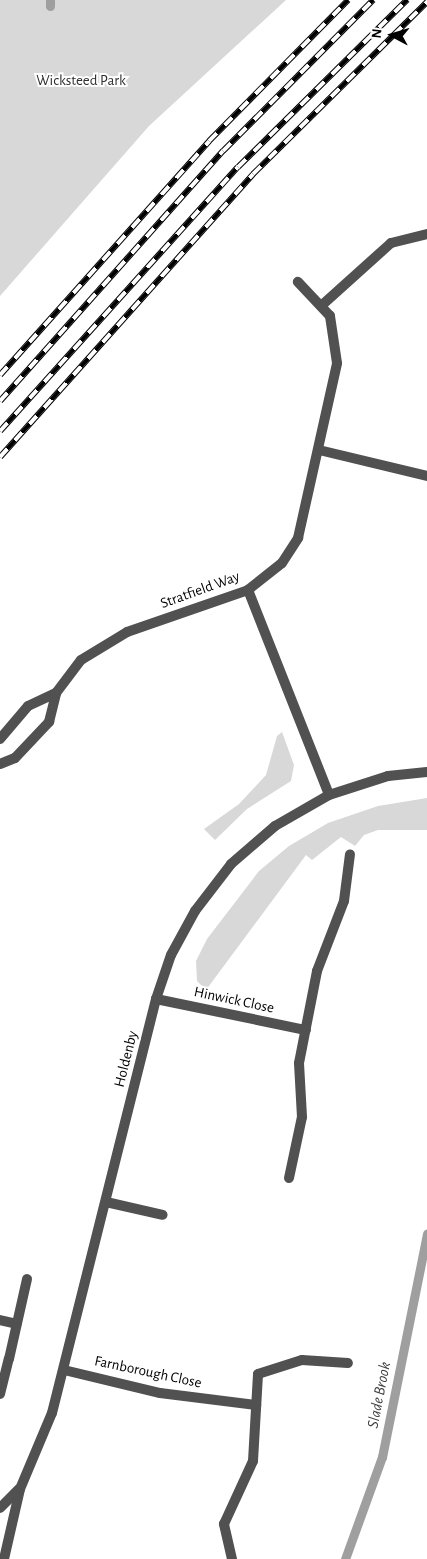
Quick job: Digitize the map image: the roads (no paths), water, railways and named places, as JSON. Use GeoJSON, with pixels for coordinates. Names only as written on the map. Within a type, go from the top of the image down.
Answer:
{"type":"FeatureCollection","features":[{"type":"Feature","properties":{"kind":"street"},"geometry":{"type":"LineString","coordinates":[[321,306],[391,244],[427,234]]}},
{"type":"Feature","properties":{"kind":"street","name":"Stratfield Way"},"geometry":{"type":"LineString","coordinates":[[0,764],[15,758],[49,722],[56,693],[81,660],[127,632],[248,590],[282,563],[298,538],[337,362],[337,338],[330,316],[298,282]]}},
{"type":"Feature","properties":{"kind":"street"},"geometry":{"type":"LineString","coordinates":[[319,450],[427,476]]}},
{"type":"Feature","properties":{"kind":"street"},"geometry":{"type":"LineString","coordinates":[[248,590],[329,795]]}},
{"type":"Feature","properties":{"kind":"street","name":"Stratfield Way"},"geometry":{"type":"LineString","coordinates":[[0,739],[28,706],[56,693]]}},
{"type":"Feature","properties":{"kind":"street","name":"Holdenby"},"geometry":{"type":"LineString","coordinates":[[4,1559],[20,1489],[52,1413],[64,1370],[156,999],[172,954],[195,911],[231,864],[275,826],[329,795],[388,776],[427,772]]}},
{"type":"Feature","properties":{"kind":"street"},"geometry":{"type":"LineString","coordinates":[[289,1178],[302,1117],[299,1063],[317,971],[344,901],[350,854]]}},
{"type":"Feature","properties":{"kind":"street","name":"Hinwick Close"},"geometry":{"type":"LineString","coordinates":[[156,999],[306,1030]]}},
{"type":"Feature","properties":{"kind":"street"},"geometry":{"type":"LineString","coordinates":[[106,1202],[163,1215]]}},
{"type":"Feature","properties":{"kind":"street"},"geometry":{"type":"LineString","coordinates":[[0,1394],[27,1280]]}},
{"type":"Feature","properties":{"kind":"street"},"geometry":{"type":"LineString","coordinates":[[0,1320],[17,1324]]}},
{"type":"Feature","properties":{"kind":"street"},"geometry":{"type":"LineString","coordinates":[[232,1559],[224,1524],[253,1461],[258,1374],[302,1360],[348,1363]]}},
{"type":"Feature","properties":{"kind":"street","name":"Farnborough Close"},"geometry":{"type":"LineString","coordinates":[[64,1370],[160,1393],[256,1405]]}},
{"type":"Feature","properties":{"kind":"street","name":"Holdenby"},"geometry":{"type":"LineString","coordinates":[[0,1508],[20,1489]]}},
{"type":"Feature","properties":{"kind":"waterway"},"geometry":{"type":"LineString","coordinates":[[50,0],[50,6]]}},
{"type":"Feature","properties":{"kind":"waterway","name":"Slade Brook"},"geometry":{"type":"LineString","coordinates":[[345,1559],[382,1457],[427,1233]]}},
{"type":"Feature","properties":{"kind":"railway"},"geometry":{"type":"LineString","coordinates":[[0,375],[209,141],[348,0]]}},
{"type":"Feature","properties":{"kind":"railway"},"geometry":{"type":"LineString","coordinates":[[0,401],[223,151],[373,0]]}},
{"type":"Feature","properties":{"kind":"railway"},"geometry":{"type":"LineString","coordinates":[[0,431],[238,167],[407,0]]}},
{"type":"Feature","properties":{"kind":"railway"},"geometry":{"type":"LineString","coordinates":[[0,457],[253,174],[427,2]]}},
{"type":"Feature","properties":{"kind":"park label","name":"Wicksteed Park"},"geometry":{"type":"Point","coordinates":[81,81]}}]}
